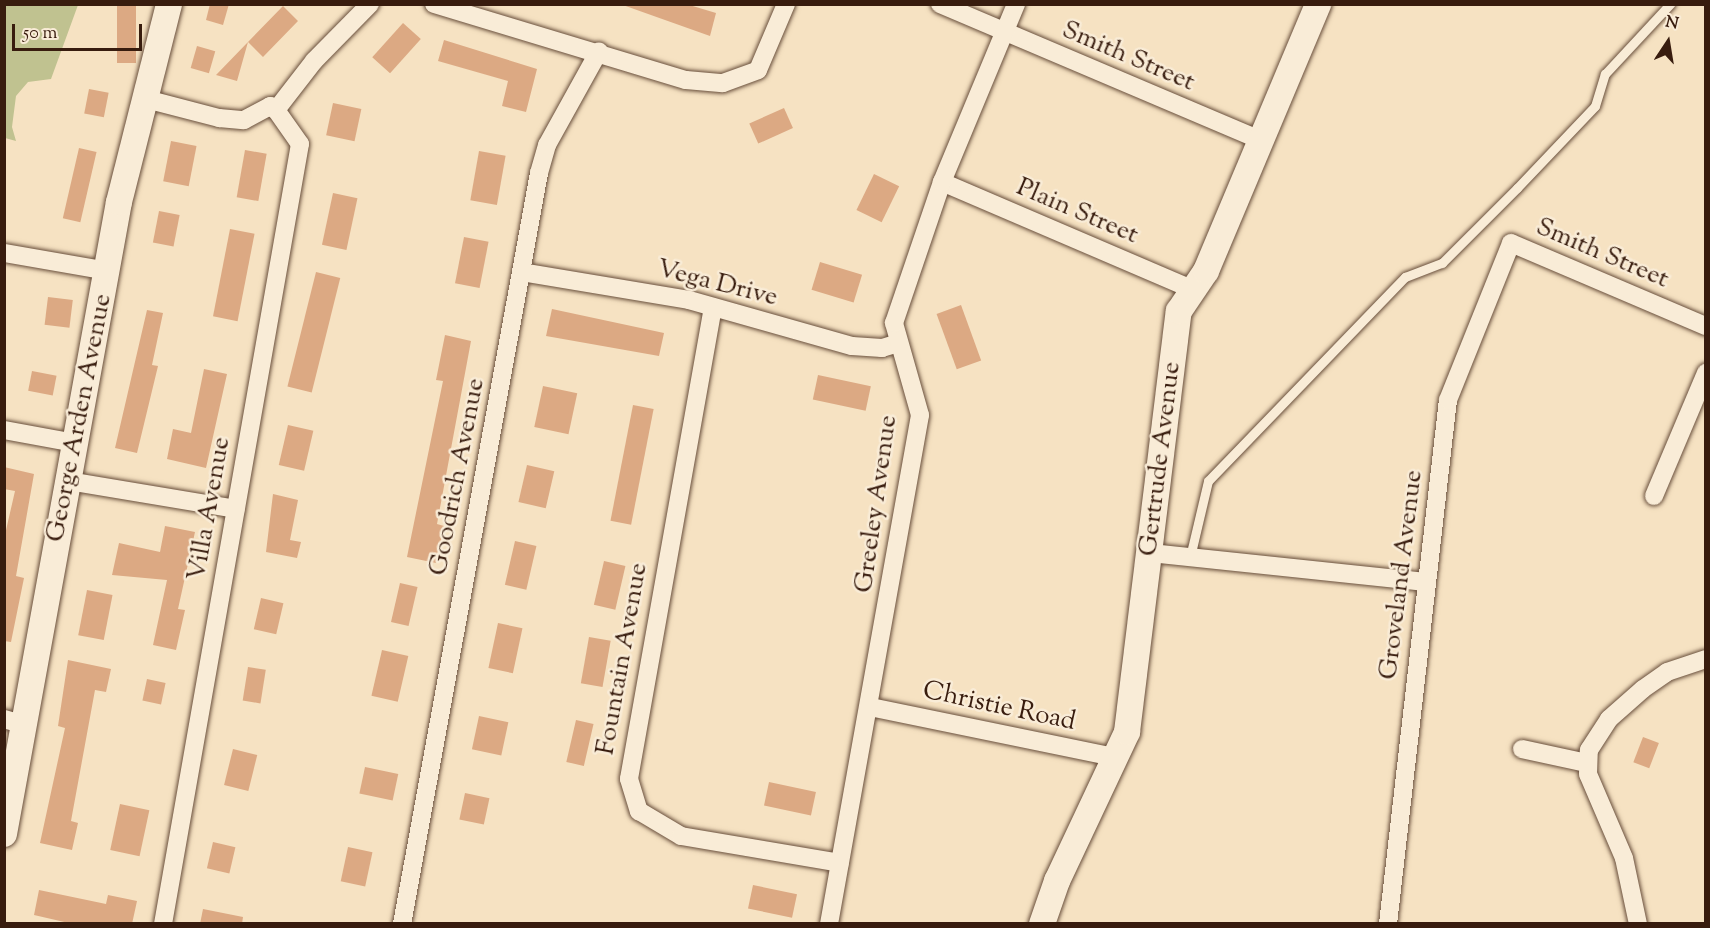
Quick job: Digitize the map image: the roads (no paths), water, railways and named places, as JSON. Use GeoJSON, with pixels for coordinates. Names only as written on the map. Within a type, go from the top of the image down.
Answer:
{"type":"FeatureCollection","features":[{"type":"Feature","properties":{"kind":"street","name":"George Arden Avenue"},"geometry":{"type":"LineString","coordinates":[[4,834],[15,722],[69,481],[142,98],[169,4]]}},
{"type":"Feature","properties":{"kind":"street"},"geometry":{"type":"LineString","coordinates":[[142,98],[219,118],[244,120],[270,106],[276,110],[314,62],[370,4]]}},
{"type":"Feature","properties":{"kind":"street"},"geometry":{"type":"LineString","coordinates":[[434,4],[599,51],[686,80],[723,83],[758,70],[786,4]]}},
{"type":"Feature","properties":{"kind":"street","name":"Smith Street"},"geometry":{"type":"LineString","coordinates":[[940,4],[1263,141]]}},
{"type":"Feature","properties":{"kind":"street","name":"Greeley Avenue"},"geometry":{"type":"LineString","coordinates":[[829,924],[870,707],[920,415],[894,323],[942,182],[1016,4]]}},
{"type":"Feature","properties":{"kind":"street","name":"Gertrude Avenue"},"geometry":{"type":"LineString","coordinates":[[1042,924],[1057,881],[1118,758],[1134,699],[1179,311],[1206,271],[1263,141],[1318,4]]}},
{"type":"Feature","properties":{"kind":"street","name":"Goodrich Avenue"},"geometry":{"type":"LineString","coordinates":[[402,924],[547,145],[599,51]]}},
{"type":"Feature","properties":{"kind":"street","name":"Villa Avenue"},"geometry":{"type":"LineString","coordinates":[[163,924],[300,144],[276,110]]}},
{"type":"Feature","properties":{"kind":"street","name":"Plain Street"},"geometry":{"type":"LineString","coordinates":[[942,182],[1192,289]]}},
{"type":"Feature","properties":{"kind":"street","name":"Smith Street"},"geometry":{"type":"LineString","coordinates":[[1511,243],[1706,327]]}},
{"type":"Feature","properties":{"kind":"street","name":"Groveland Avenue"},"geometry":{"type":"LineString","coordinates":[[1388,924],[1426,582],[1450,394],[1511,243]]}},
{"type":"Feature","properties":{"kind":"street"},"geometry":{"type":"LineString","coordinates":[[4,252],[108,271]]}},
{"type":"Feature","properties":{"kind":"street","name":"Vega Drive"},"geometry":{"type":"LineString","coordinates":[[522,272],[712,307],[852,346],[882,348],[898,343]]}},
{"type":"Feature","properties":{"kind":"street","name":"Fountain Avenue"},"geometry":{"type":"LineString","coordinates":[[712,307],[629,778],[639,811],[681,836],[840,863]]}},
{"type":"Feature","properties":{"kind":"street"},"geometry":{"type":"LineString","coordinates":[[1654,496],[1706,373]]}},
{"type":"Feature","properties":{"kind":"street"},"geometry":{"type":"LineString","coordinates":[[4,430],[75,444]]}},
{"type":"Feature","properties":{"kind":"street"},"geometry":{"type":"LineString","coordinates":[[69,481],[236,509]]}},
{"type":"Feature","properties":{"kind":"street"},"geometry":{"type":"LineString","coordinates":[[1150,553],[1426,582]]}},
{"type":"Feature","properties":{"kind":"street"},"geometry":{"type":"LineString","coordinates":[[1638,924],[1624,858],[1587,763],[1600,731],[1620,708],[1667,672],[1706,659]]}},
{"type":"Feature","properties":{"kind":"street","name":"Christie Road"},"geometry":{"type":"LineString","coordinates":[[870,707],[1118,758]]}},
{"type":"Feature","properties":{"kind":"street"},"geometry":{"type":"LineString","coordinates":[[1522,749],[1587,763]]}},
{"type":"Feature","properties":{"kind":"lane"},"geometry":{"type":"LineString","coordinates":[[1190,557],[1208,481],[1405,278],[1442,263],[1517,188],[1595,106],[1605,74],[1670,4]]}}]}
